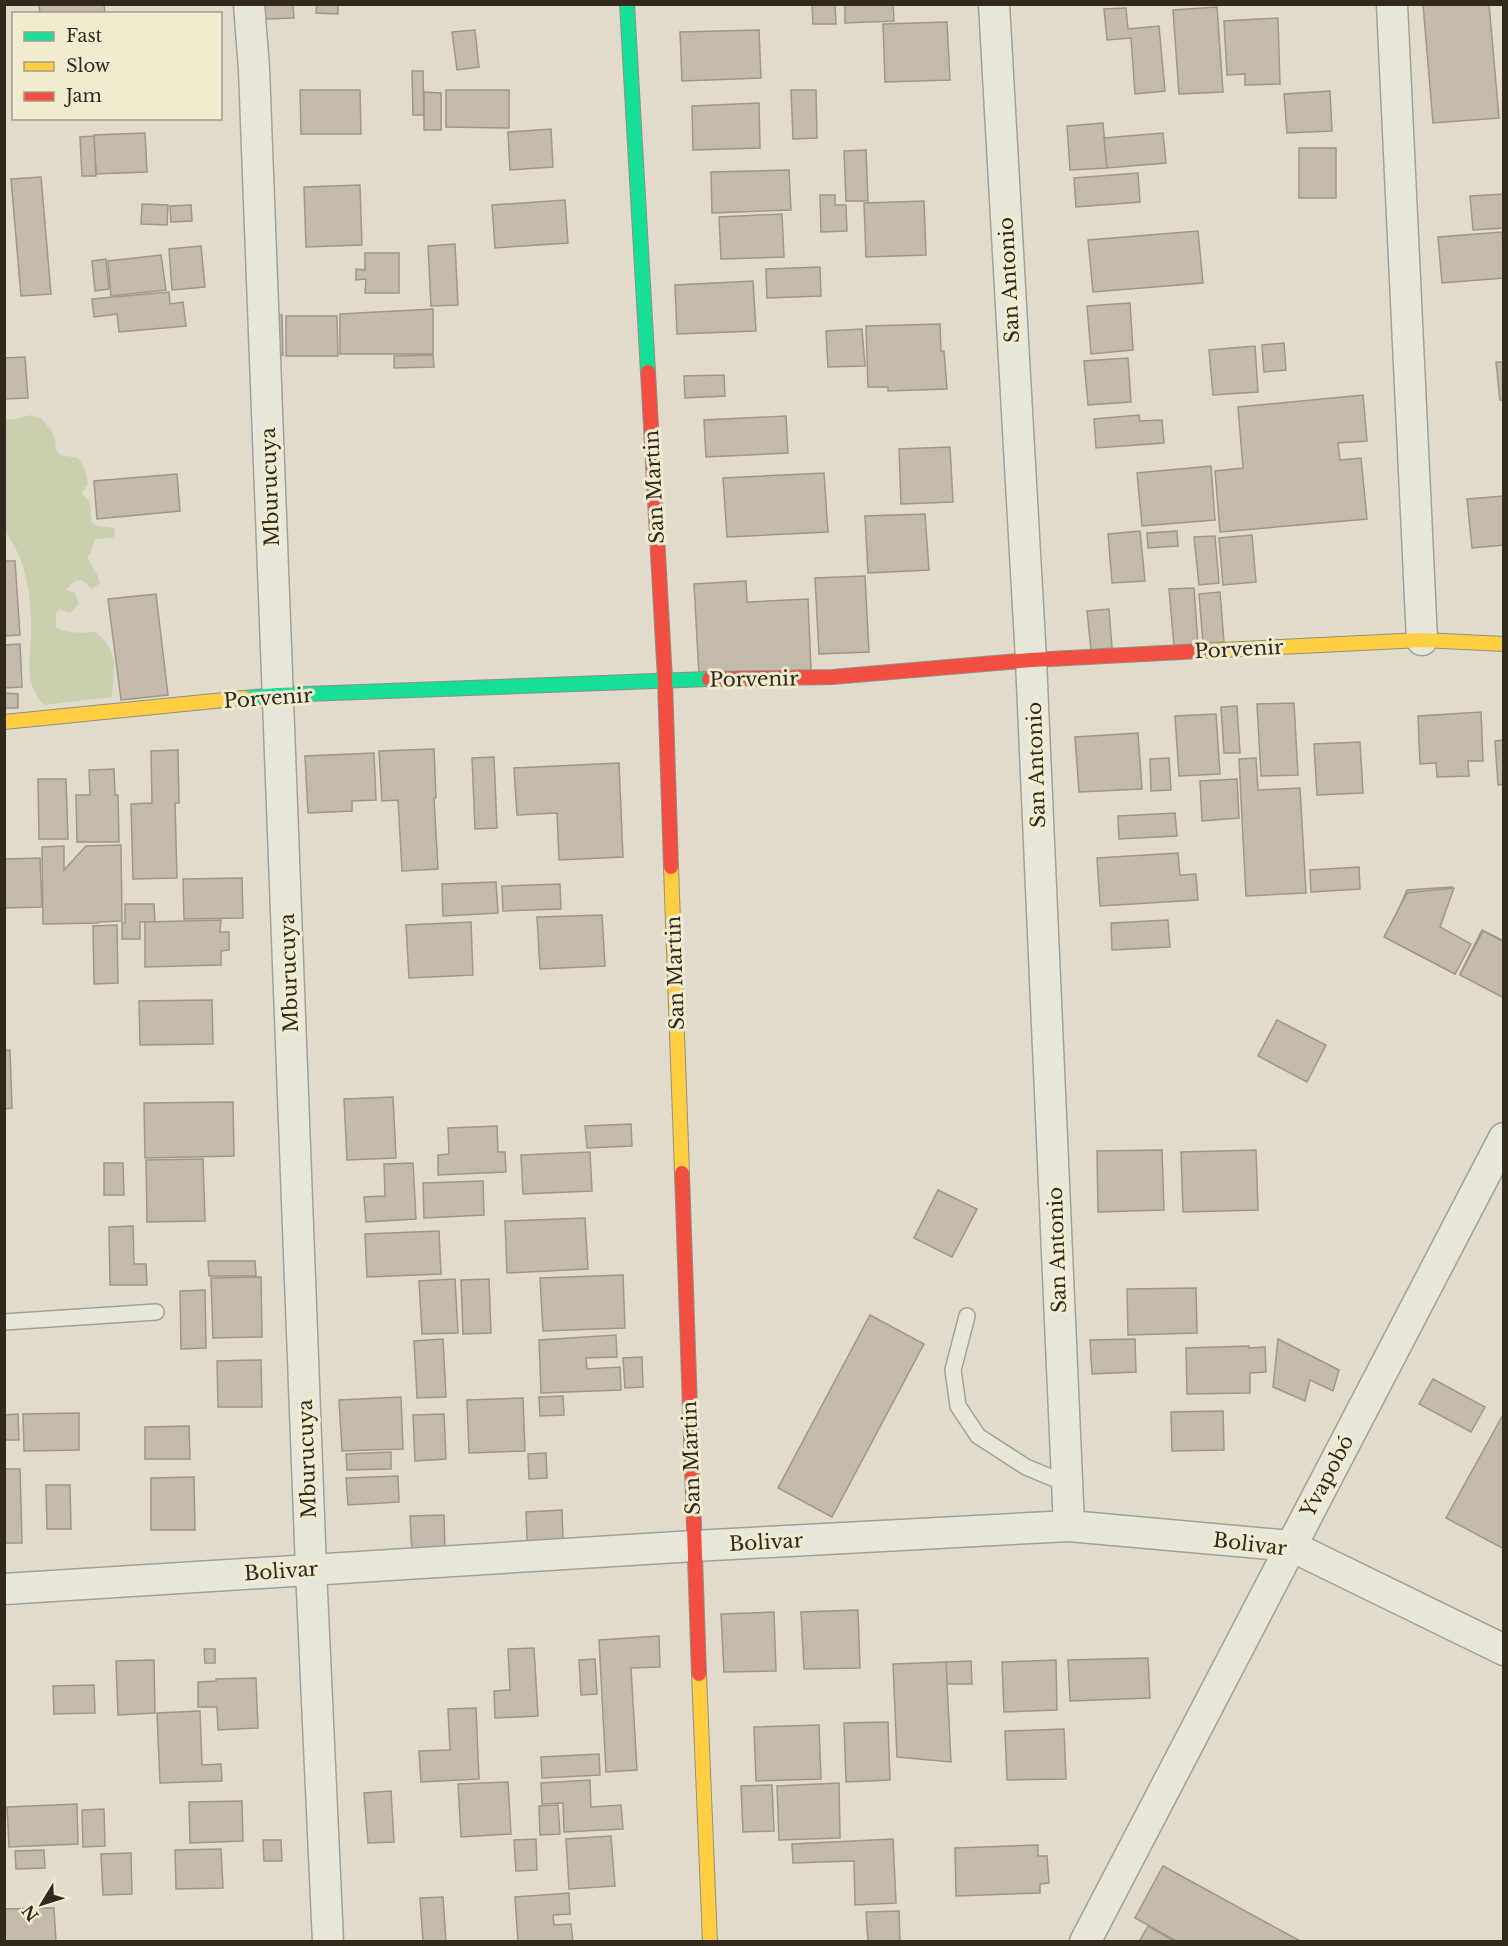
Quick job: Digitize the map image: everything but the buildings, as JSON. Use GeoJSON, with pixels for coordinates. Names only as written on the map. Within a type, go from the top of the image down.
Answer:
{"type":"FeatureCollection","features":[{"type":"Feature","properties":{"kind":"street","name":"Mburucuya"},"geometry":{"type":"LineString","coordinates":[[249,4],[254,69],[311,1569],[328,1941]]}},
{"type":"Feature","properties":{"kind":"street","name":"San Martin"},"geometry":{"type":"LineString","coordinates":[[627,4],[665,680],[694,1546],[710,1941]]}},
{"type":"Feature","properties":{"kind":"street","name":"San Antonio"},"geometry":{"type":"LineString","coordinates":[[994,4],[1031,660],[1069,1526]]}},
{"type":"Feature","properties":{"kind":"street"},"geometry":{"type":"LineString","coordinates":[[1392,4],[1422,640]]}},
{"type":"Feature","properties":{"kind":"street","name":"Porvenir"},"geometry":{"type":"LineString","coordinates":[[4,722],[278,696],[665,680],[832,677],[1031,660],[1422,640],[1503,644]]}},
{"type":"Feature","properties":{"kind":"street","name":"Yvapobó"},"geometry":{"type":"LineString","coordinates":[[1085,1941],[1503,1138]]}},
{"type":"Feature","properties":{"kind":"street","name":"Bolivar"},"geometry":{"type":"LineString","coordinates":[[4,1589],[694,1546],[1069,1526],[1291,1546],[1503,1650]]}},
{"type":"Feature","properties":{"kind":"lane"},"geometry":{"type":"LineString","coordinates":[[4,1322],[156,1312]]}},
{"type":"Feature","properties":{"kind":"lane"},"geometry":{"type":"LineString","coordinates":[[968,1316],[953,1370],[958,1406],[978,1436],[1026,1467],[1067,1484]]}},
{"type":"Feature","properties":{"kind":"green space"},"geometry":{"type":"Polygon","coordinates":[[[32,415],[40,417],[52,431],[56,443],[55,448],[60,455],[78,458],[85,469],[88,484],[81,494],[89,502],[91,521],[99,526],[114,528],[115,536],[95,539],[90,555],[87,555],[100,583],[92,589],[82,580],[74,581],[66,590],[75,593],[79,604],[70,613],[59,609],[56,613],[56,627],[70,632],[95,632],[109,647],[114,661],[112,697],[44,705],[32,685],[29,665],[31,620],[28,585],[22,563],[5,532],[4,419],[32,415]]]}},
{"type":"Feature","properties":{"kind":"traffic: fast"},"geometry":{"type":"LineString","coordinates":[[627,4],[648,372]]}},
{"type":"Feature","properties":{"kind":"traffic: fast"},"geometry":{"type":"LineString","coordinates":[[244,698],[709,679]]}},
{"type":"Feature","properties":{"kind":"traffic: slow"},"geometry":{"type":"LineString","coordinates":[[1201,651],[1422,640],[1504,644]]}},
{"type":"Feature","properties":{"kind":"traffic: slow"},"geometry":{"type":"LineString","coordinates":[[4,722],[244,698]]}},
{"type":"Feature","properties":{"kind":"traffic: slow"},"geometry":{"type":"LineString","coordinates":[[671,867],[682,1173]]}},
{"type":"Feature","properties":{"kind":"traffic: slow"},"geometry":{"type":"LineString","coordinates":[[699,1674],[710,1942]]}},
{"type":"Feature","properties":{"kind":"traffic: jam"},"geometry":{"type":"LineString","coordinates":[[648,372],[665,680],[671,867]]}},
{"type":"Feature","properties":{"kind":"traffic: jam"},"geometry":{"type":"LineString","coordinates":[[709,679],[832,677],[1031,660],[1201,651]]}},
{"type":"Feature","properties":{"kind":"traffic: jam"},"geometry":{"type":"LineString","coordinates":[[682,1173],[699,1674]]}}]}
